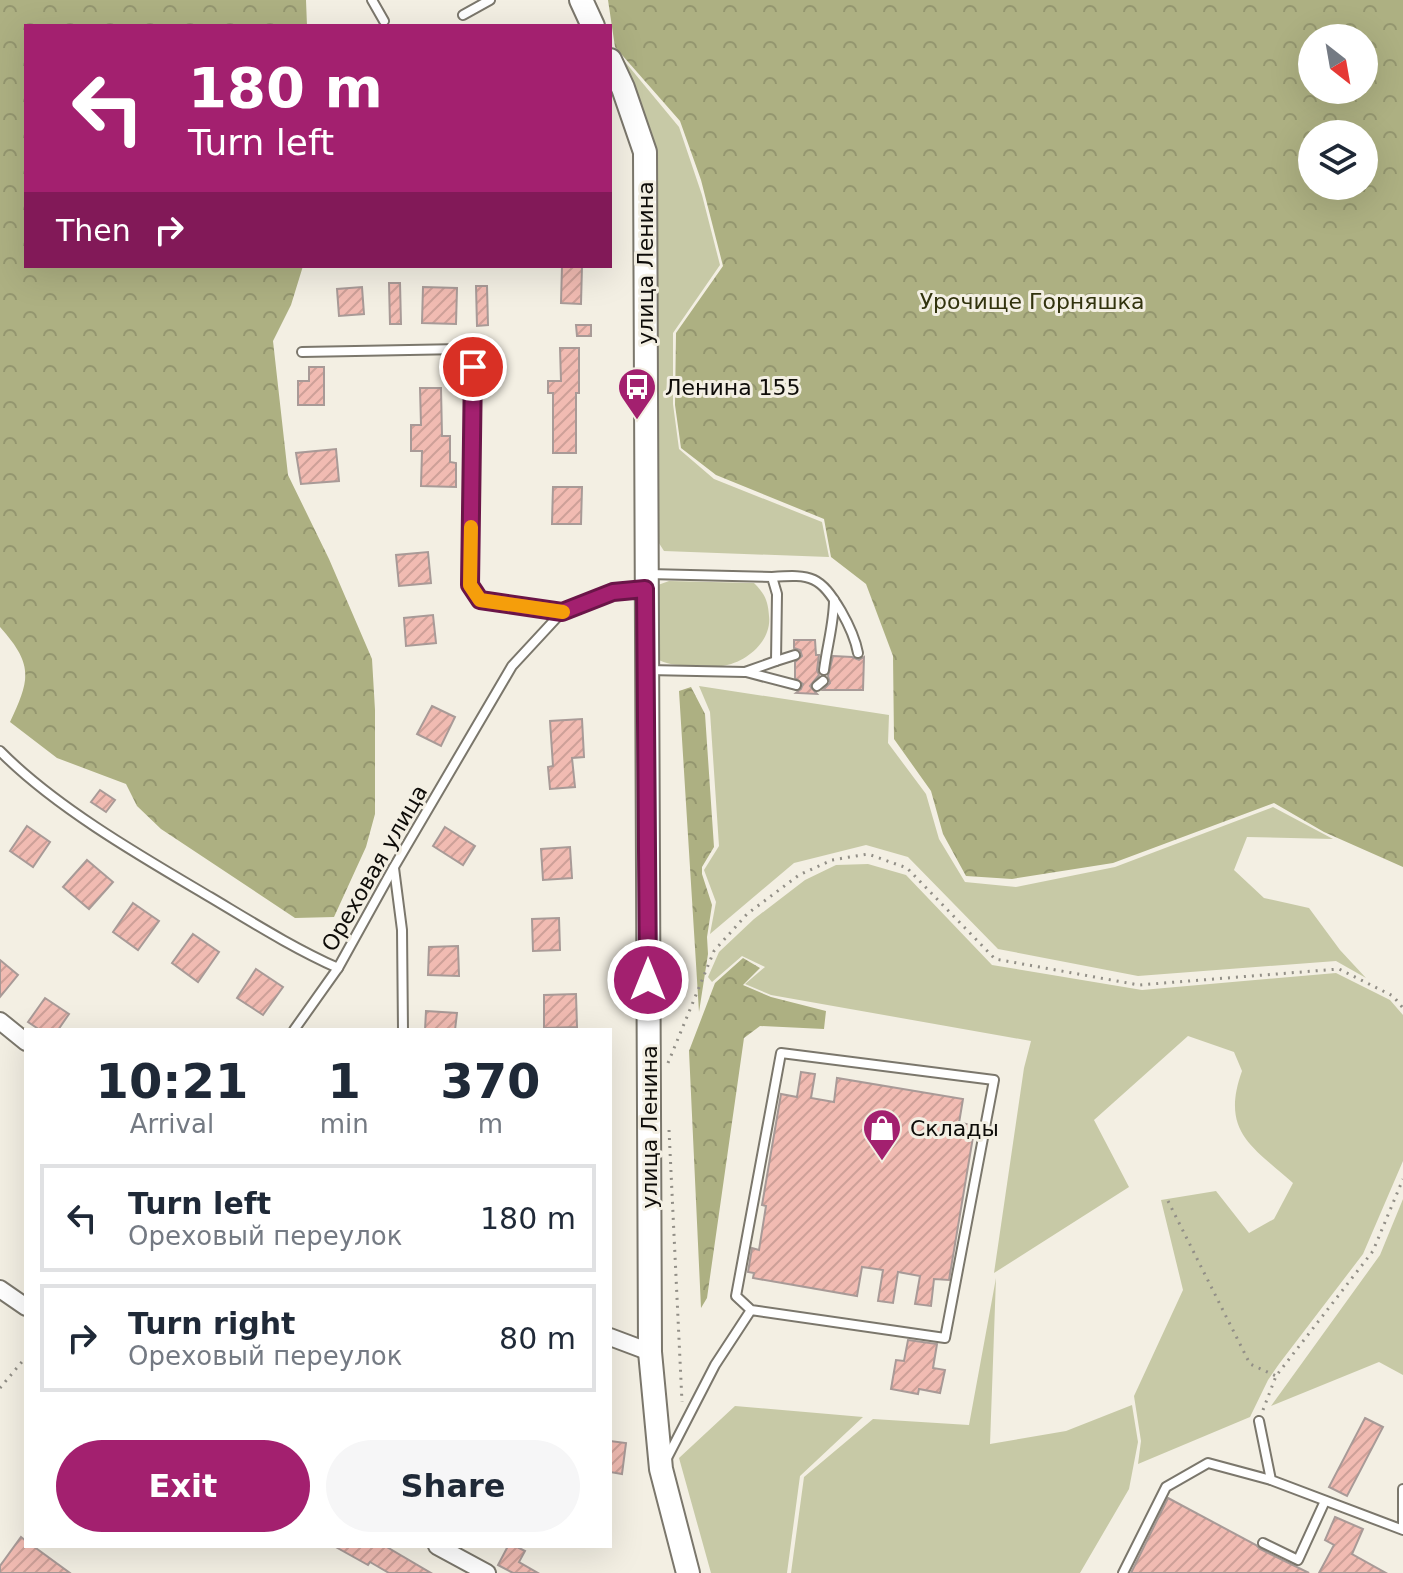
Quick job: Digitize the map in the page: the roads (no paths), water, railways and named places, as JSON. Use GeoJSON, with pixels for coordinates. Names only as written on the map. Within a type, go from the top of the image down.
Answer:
{"type":"FeatureCollection","features":[{"type":"Feature","properties":{"kind":"main road"},"geometry":{"type":"LineString","coordinates":[[581,0],[592,24]]}},
{"type":"Feature","properties":{"kind":"main road","name":"улица Ленина"},"geometry":{"type":"LineString","coordinates":[[612,66],[645,152],[650,1352],[661,1469],[688,1573]]}},
{"type":"Feature","properties":{"kind":"street"},"geometry":{"type":"LineString","coordinates":[[0,1021],[24,1040]]}},
{"type":"Feature","properties":{"kind":"street"},"geometry":{"type":"LineString","coordinates":[[0,1289],[24,1306]]}},
{"type":"Feature","properties":{"kind":"street"},"geometry":{"type":"LineString","coordinates":[[612,1338],[650,1352]]}},
{"type":"Feature","properties":{"kind":"street"},"geometry":{"type":"LineString","coordinates":[[441,1548],[487,1573]]}},
{"type":"Feature","properties":{"kind":"lane"},"geometry":{"type":"LineString","coordinates":[[372,0],[384,21]]}},
{"type":"Feature","properties":{"kind":"lane"},"geometry":{"type":"LineString","coordinates":[[463,15],[490,0]]}},
{"type":"Feature","properties":{"kind":"lane"},"geometry":{"type":"LineString","coordinates":[[302,352],[462,349],[473,367],[470,585],[480,600],[562,612],[645,582],[803,576],[827,588],[855,638],[858,653]]}},
{"type":"Feature","properties":{"kind":"lane"},"geometry":{"type":"LineString","coordinates":[[772,577],[777,594],[776,661]]}},
{"type":"Feature","properties":{"kind":"lane"},"geometry":{"type":"LineString","coordinates":[[824,670],[834,599]]}},
{"type":"Feature","properties":{"kind":"lane","name":"Ореховая улица"},"geometry":{"type":"LineString","coordinates":[[0,752],[34,782],[151,863],[305,954],[338,968],[512,666],[562,612]]}},
{"type":"Feature","properties":{"kind":"lane"},"geometry":{"type":"LineString","coordinates":[[816,651],[827,643]]}},
{"type":"Feature","properties":{"kind":"lane"},"geometry":{"type":"LineString","coordinates":[[745,672],[795,655]]}},
{"type":"Feature","properties":{"kind":"lane"},"geometry":{"type":"LineString","coordinates":[[647,669],[745,672],[796,685]]}},
{"type":"Feature","properties":{"kind":"lane"},"geometry":{"type":"LineString","coordinates":[[394,867],[402,930],[403,1028]]}},
{"type":"Feature","properties":{"kind":"lane"},"geometry":{"type":"LineString","coordinates":[[295,1028],[338,968]]}},
{"type":"Feature","properties":{"kind":"lane"},"geometry":{"type":"LineString","coordinates":[[781,1053],[994,1080],[945,1338],[751,1310],[736,1296],[781,1053]]}},
{"type":"Feature","properties":{"kind":"lane"},"geometry":{"type":"LineString","coordinates":[[661,1469],[715,1365],[751,1310]]}},
{"type":"Feature","properties":{"kind":"lane"},"geometry":{"type":"LineString","coordinates":[[1259,1421],[1271,1480]]}},
{"type":"Feature","properties":{"kind":"lane"},"geometry":{"type":"LineString","coordinates":[[1123,1573],[1166,1487],[1208,1463],[1271,1480],[1403,1528],[1403,1489]]}},
{"type":"Feature","properties":{"kind":"lane"},"geometry":{"type":"LineString","coordinates":[[1263,1543],[1298,1560],[1325,1501]]}},
{"type":"Feature","properties":{"kind":"place","name":"Ленина 155"},"geometry":{"type":"Point","coordinates":[637,421]}},
{"type":"Feature","properties":{"kind":"place","name":"Склады"},"geometry":{"type":"Point","coordinates":[882,1162]}},
{"type":"Feature","properties":{"kind":"park label","name":"Урочище Горняшка"},"geometry":{"type":"Point","coordinates":[1032,301]}}]}
